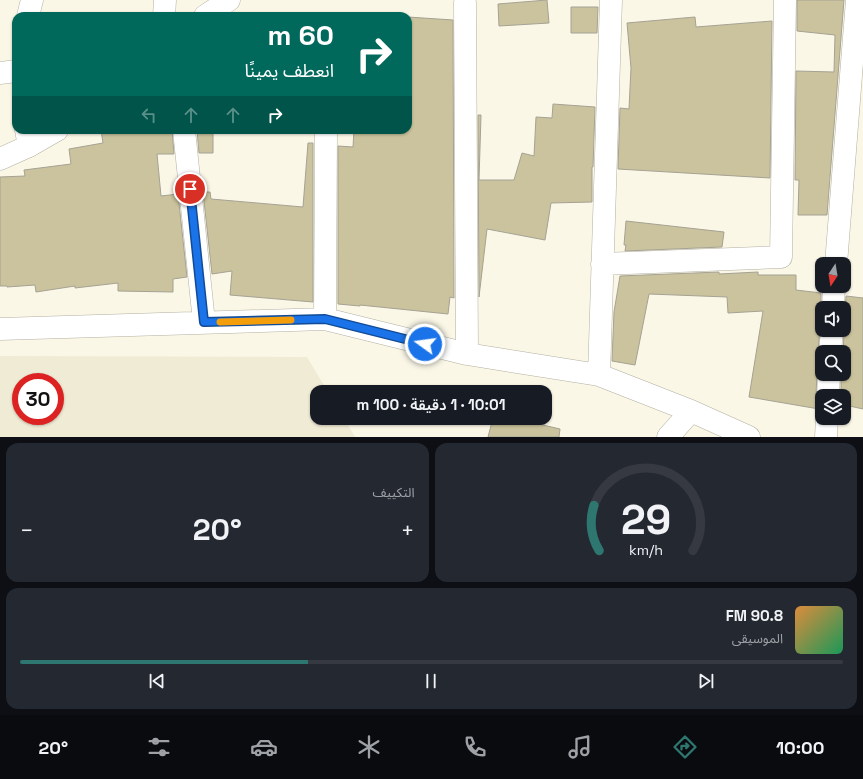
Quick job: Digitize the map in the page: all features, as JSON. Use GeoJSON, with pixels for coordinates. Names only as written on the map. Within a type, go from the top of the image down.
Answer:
{"type":"FeatureCollection","features":[{"type":"Feature","properties":{"kind":"street"},"geometry":{"type":"LineString","coordinates":[[29,12],[32,0]]}},
{"type":"Feature","properties":{"kind":"street"},"geometry":{"type":"LineString","coordinates":[[164,12],[165,0]]}},
{"type":"Feature","properties":{"kind":"street"},"geometry":{"type":"LineString","coordinates":[[211,12],[229,0]]}},
{"type":"Feature","properties":{"kind":"street"},"geometry":{"type":"LineString","coordinates":[[599,375],[611,0]]}},
{"type":"Feature","properties":{"kind":"street"},"geometry":{"type":"LineString","coordinates":[[602,264],[781,257],[785,0]]}},
{"type":"Feature","properties":{"kind":"street"},"geometry":{"type":"LineString","coordinates":[[837,257],[857,0]]}},
{"type":"Feature","properties":{"kind":"street"},"geometry":{"type":"LineString","coordinates":[[465,3],[467,354]]}},
{"type":"Feature","properties":{"kind":"street"},"geometry":{"type":"LineString","coordinates":[[0,159],[27,138],[42,134]]}},
{"type":"Feature","properties":{"kind":"street"},"geometry":{"type":"LineString","coordinates":[[184,134],[204,322]]}},
{"type":"Feature","properties":{"kind":"street"},"geometry":{"type":"LineString","coordinates":[[325,319],[326,134]]}},
{"type":"Feature","properties":{"kind":"street"},"geometry":{"type":"LineString","coordinates":[[0,329],[325,319],[467,354],[599,375],[691,411],[751,437]]}},
{"type":"Feature","properties":{"kind":"street"},"geometry":{"type":"LineString","coordinates":[[668,437],[691,411]]}},
{"type":"Feature","properties":{"kind":"street"},"geometry":{"type":"LineString","coordinates":[[826,437],[827,425]]}},
{"type":"Feature","properties":{"kind":"shaded area"},"geometry":{"type":"Polygon","coordinates":[[[0,356],[307,357],[324,385],[310,385],[310,425],[348,425],[355,437],[0,437],[0,356]]]}},
{"type":"Feature","properties":{"kind":"building"},"geometry":{"type":"Polygon","coordinates":[[[547,0],[549,23],[499,26],[498,4],[547,0]]]}},
{"type":"Feature","properties":{"kind":"building"},"geometry":{"type":"Polygon","coordinates":[[[797,0],[844,0],[827,215],[798,215],[799,180],[795,180],[796,71],[834,72],[835,35],[797,31],[797,0]]]}},
{"type":"Feature","properties":{"kind":"building"},"geometry":{"type":"Polygon","coordinates":[[[571,7],[598,7],[597,33],[571,33],[571,7]]]}},
{"type":"Feature","properties":{"kind":"building"},"geometry":{"type":"Polygon","coordinates":[[[412,17],[453,20],[454,298],[450,297],[448,314],[338,304],[338,146],[353,147],[354,134],[412,134],[412,17]]]}},
{"type":"Feature","properties":{"kind":"building"},"geometry":{"type":"Polygon","coordinates":[[[695,17],[696,27],[772,21],[770,178],[618,169],[620,108],[629,109],[631,68],[627,23],[695,17]]]}},
{"type":"Feature","properties":{"kind":"building"},"geometry":{"type":"Polygon","coordinates":[[[553,104],[595,107],[592,202],[551,203],[545,240],[487,229],[479,297],[478,115],[481,115],[479,180],[514,180],[522,153],[534,156],[536,117],[552,118],[553,104]]]}},
{"type":"Feature","properties":{"kind":"building"},"geometry":{"type":"Polygon","coordinates":[[[102,134],[172,134],[174,154],[157,154],[161,196],[178,194],[187,277],[173,279],[173,292],[118,291],[118,283],[75,288],[75,286],[36,292],[35,285],[0,286],[0,177],[25,176],[24,170],[71,164],[69,149],[103,143],[102,134]]]}},
{"type":"Feature","properties":{"kind":"building"},"geometry":{"type":"Polygon","coordinates":[[[197,134],[213,134],[213,153],[199,153],[197,134]]]}},
{"type":"Feature","properties":{"kind":"building"},"geometry":{"type":"Polygon","coordinates":[[[308,143],[313,143],[313,302],[230,295],[232,271],[212,274],[203,192],[210,192],[211,199],[303,207],[308,143]]]}},
{"type":"Feature","properties":{"kind":"building"},"geometry":{"type":"Polygon","coordinates":[[[626,221],[724,232],[722,247],[625,251],[626,221]]]}},
{"type":"Feature","properties":{"kind":"building"},"geometry":{"type":"Polygon","coordinates":[[[719,272],[719,274],[758,272],[758,275],[796,275],[796,290],[821,293],[821,301],[815,301],[815,337],[819,337],[819,345],[815,345],[815,381],[817,381],[815,408],[749,397],[763,311],[728,313],[727,297],[649,294],[635,365],[612,361],[614,312],[620,276],[719,272]]]}},
{"type":"Feature","properties":{"kind":"building"},"geometry":{"type":"Polygon","coordinates":[[[846,296],[863,298],[863,409],[851,406],[851,389],[841,389],[841,381],[851,381],[851,345],[843,345],[844,337],[851,337],[851,301],[846,301],[846,296]]]}},
{"type":"Feature","properties":{"kind":"building"},"geometry":{"type":"Polygon","coordinates":[[[491,425],[543,425],[560,429],[559,437],[488,437],[491,425]]]}},
{"type":"Feature","properties":{"kind":"slow traffic"},"geometry":{"type":"LineString","coordinates":[[220,322],[291,320]]}},
{"type":"Feature","properties":{"kind":"route"},"geometry":{"type":"LineString","coordinates":[[190,189],[204,322],[325,319],[425,344]]}}]}
